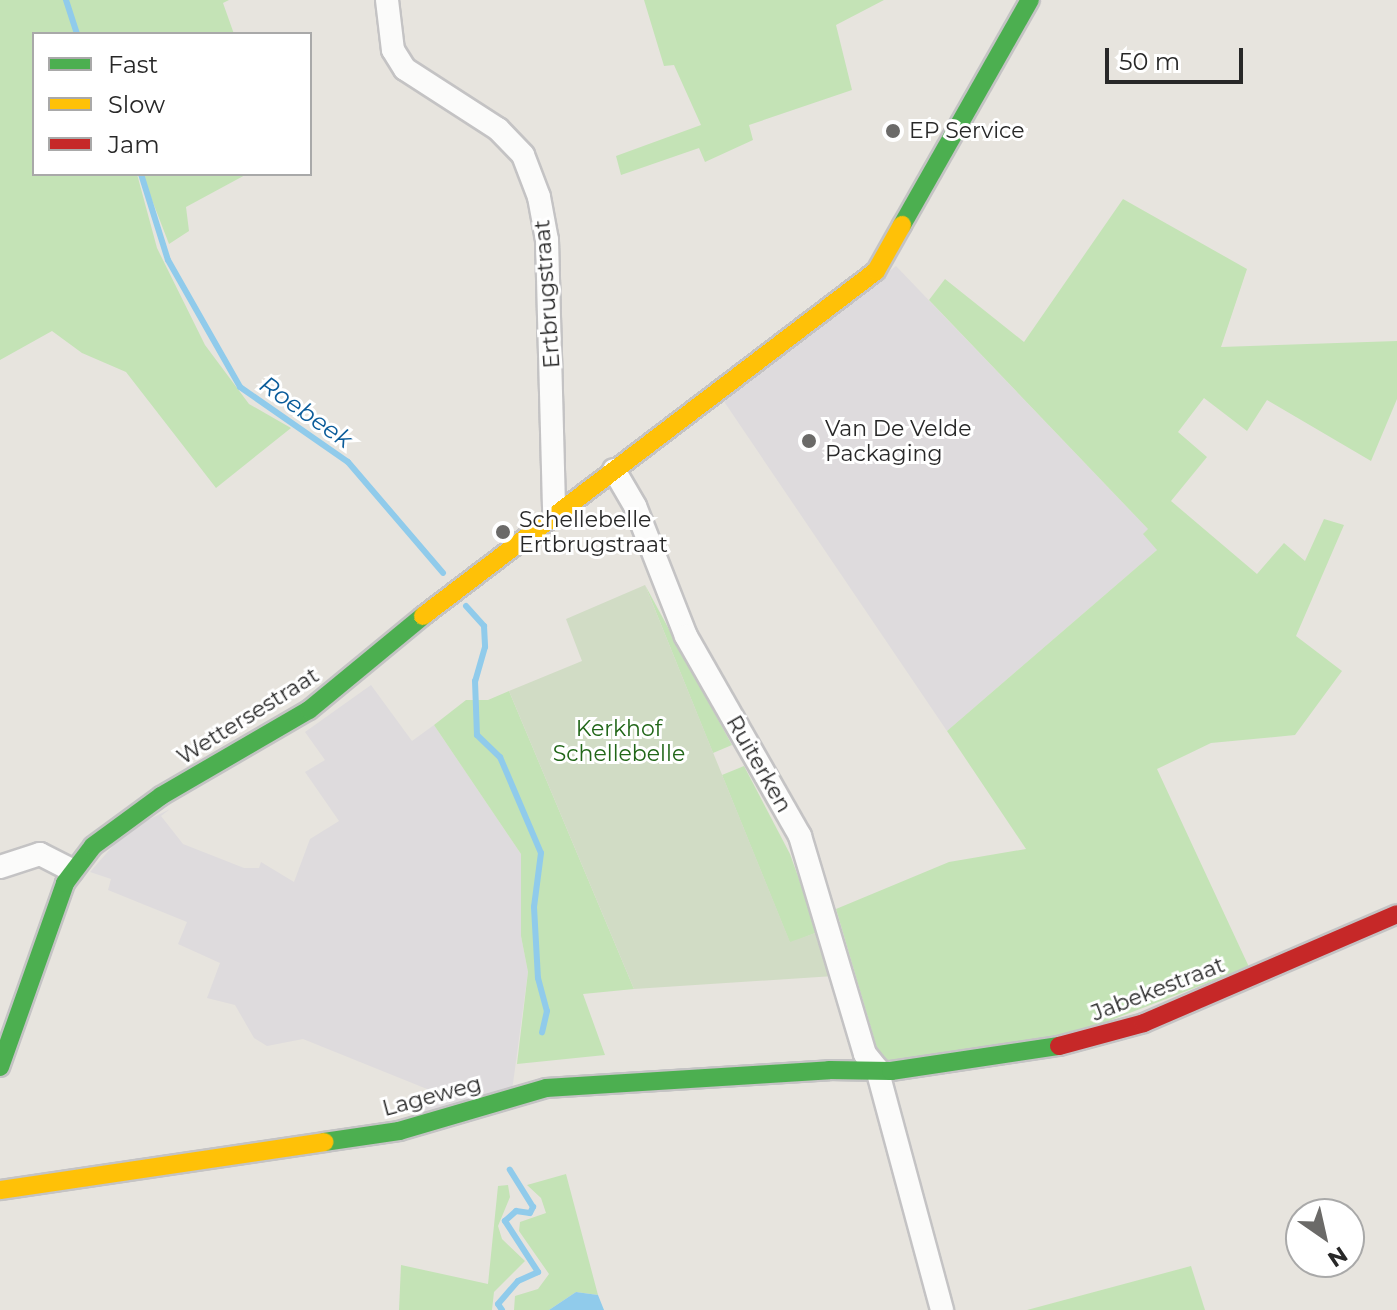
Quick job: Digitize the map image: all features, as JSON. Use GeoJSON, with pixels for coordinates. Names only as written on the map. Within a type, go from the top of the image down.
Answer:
{"type":"FeatureCollection","features":[{"type":"Feature","properties":{"kind":"main road","name":"Wettersestraat"},"geometry":{"type":"LineString","coordinates":[[0,1067],[72,870],[133,814],[309,710],[554,513],[876,271],[1030,0]]}},
{"type":"Feature","properties":{"kind":"main road","name":"Jabekestraat"},"geometry":{"type":"LineString","coordinates":[[877,1069],[891,1071],[990,1058],[1113,1035],[1397,914]]}},
{"type":"Feature","properties":{"kind":"main road","name":"Lageweg"},"geometry":{"type":"LineString","coordinates":[[0,1190],[185,1167],[430,1125],[546,1088],[877,1069]]}},
{"type":"Feature","properties":{"kind":"street","name":"Ertbrugstraat"},"geometry":{"type":"LineString","coordinates":[[387,0],[393,50],[405,69],[498,129],[523,155],[539,197],[547,240],[554,513]]}},
{"type":"Feature","properties":{"kind":"street","name":"Ruiterken"},"geometry":{"type":"LineString","coordinates":[[614,470],[635,506],[686,636],[800,836],[865,1054],[877,1069],[942,1310]]}},
{"type":"Feature","properties":{"kind":"street"},"geometry":{"type":"LineString","coordinates":[[0,867],[40,854],[72,870]]}},
{"type":"Feature","properties":{"kind":"shaded area"},"geometry":{"type":"Polygon","coordinates":[[[896,266],[1148,529],[1157,550],[947,731],[723,400],[896,266]]]}},
{"type":"Feature","properties":{"kind":"shaded area"},"geometry":{"type":"Polygon","coordinates":[[[371,685],[412,741],[434,725],[521,854],[524,890],[521,936],[528,972],[512,1091],[417,1120],[427,1089],[303,1039],[267,1046],[254,1038],[235,1005],[207,998],[220,963],[178,944],[187,922],[108,890],[111,879],[90,872],[126,831],[170,809],[161,816],[183,844],[244,868],[259,868],[261,862],[294,882],[310,839],[339,821],[305,772],[325,760],[305,732],[371,685]]]}},
{"type":"Feature","properties":{"kind":"green space"},"geometry":{"type":"Polygon","coordinates":[[[0,0],[229,0],[223,3],[233,32],[32,32],[32,176],[138,176],[157,248],[205,345],[249,404],[291,428],[216,488],[126,372],[82,353],[52,331],[0,360],[0,0]]]}},
{"type":"Feature","properties":{"kind":"green space"},"geometry":{"type":"Polygon","coordinates":[[[644,0],[884,0],[836,25],[852,90],[749,125],[753,140],[705,162],[699,148],[621,175],[616,156],[701,125],[674,65],[664,66],[644,0]]]}},
{"type":"Feature","properties":{"kind":"green space"},"geometry":{"type":"Polygon","coordinates":[[[143,176],[243,176],[186,207],[189,231],[169,244],[143,176]]]}},
{"type":"Feature","properties":{"kind":"green space"},"geometry":{"type":"Polygon","coordinates":[[[1123,199],[1247,269],[1221,347],[1397,341],[1397,399],[1371,461],[1267,400],[1247,431],[1204,398],[1178,432],[1207,457],[1171,501],[1257,574],[1284,543],[1305,561],[1324,519],[1344,525],[1296,636],[1342,671],[1295,735],[1211,743],[1157,769],[1249,967],[1070,1036],[881,1062],[836,909],[949,862],[1026,849],[947,731],[1157,550],[1143,534],[1148,529],[929,300],[945,279],[1024,342],[1123,199]]]}},
{"type":"Feature","properties":{"kind":"green space"},"geometry":{"type":"Polygon","coordinates":[[[645,585],[732,745],[713,753],[645,585]]]}},
{"type":"Feature","properties":{"kind":"green space","name":"Kerkhof Schellebelle"},"geometry":{"type":"Polygon","coordinates":[[[645,585],[790,942],[818,932],[834,976],[634,989],[509,691],[582,661],[566,619],[645,585]]]}},
{"type":"Feature","properties":{"kind":"green space"},"geometry":{"type":"Polygon","coordinates":[[[509,691],[634,989],[583,994],[605,1055],[517,1064],[528,972],[521,936],[521,854],[434,725],[466,700],[488,700],[509,691]]]}},
{"type":"Feature","properties":{"kind":"green space"},"geometry":{"type":"Polygon","coordinates":[[[744,766],[790,854],[818,932],[790,943],[722,775],[744,766]]]}},
{"type":"Feature","properties":{"kind":"green space"},"geometry":{"type":"Polygon","coordinates":[[[566,1174],[598,1295],[576,1292],[549,1310],[514,1310],[515,1296],[538,1289],[549,1274],[519,1231],[520,1222],[546,1213],[541,1198],[527,1185],[566,1174]]]}},
{"type":"Feature","properties":{"kind":"green space"},"geometry":{"type":"Polygon","coordinates":[[[508,1185],[510,1197],[498,1226],[502,1239],[525,1261],[494,1292],[492,1310],[399,1310],[401,1265],[488,1284],[498,1186],[508,1185]]]}},
{"type":"Feature","properties":{"kind":"green space"},"geometry":{"type":"Polygon","coordinates":[[[1191,1266],[1205,1310],[1027,1310],[1191,1266]]]}},
{"type":"Feature","properties":{"kind":"water"},"geometry":{"type":"Polygon","coordinates":[[[576,1292],[598,1295],[604,1310],[549,1310],[576,1292]]]}},
{"type":"Feature","properties":{"kind":"waterway","name":"Roebeek"},"geometry":{"type":"LineString","coordinates":[[66,0],[76,32]]}},
{"type":"Feature","properties":{"kind":"waterway","name":"Roebeek"},"geometry":{"type":"LineString","coordinates":[[142,176],[168,260],[240,387],[348,462],[443,573]]}},
{"type":"Feature","properties":{"kind":"waterway","name":"Roebeek"},"geometry":{"type":"LineString","coordinates":[[466,606],[484,626],[485,647],[475,681],[477,735],[500,757],[541,853],[534,907],[538,978],[547,1011],[542,1032]]}},
{"type":"Feature","properties":{"kind":"waterway","name":"Roebeek"},"geometry":{"type":"LineString","coordinates":[[502,1310],[498,1304],[518,1281],[538,1272],[505,1221],[516,1211],[530,1213],[533,1207],[510,1170]]}},
{"type":"Feature","properties":{"kind":"traffic: fast"},"geometry":{"type":"LineString","coordinates":[[902,225],[1030,0]]}},
{"type":"Feature","properties":{"kind":"traffic: fast"},"geometry":{"type":"LineString","coordinates":[[0,1067],[65,883],[93,846],[161,796],[309,710],[423,616]]}},
{"type":"Feature","properties":{"kind":"traffic: fast"},"geometry":{"type":"LineString","coordinates":[[324,1142],[399,1131],[546,1088],[829,1070],[891,1071],[1059,1046]]}},
{"type":"Feature","properties":{"kind":"traffic: slow"},"geometry":{"type":"LineString","coordinates":[[423,616],[876,271],[902,225]]}},
{"type":"Feature","properties":{"kind":"traffic: slow"},"geometry":{"type":"LineString","coordinates":[[0,1190],[324,1142]]}},
{"type":"Feature","properties":{"kind":"traffic: jam"},"geometry":{"type":"LineString","coordinates":[[1059,1046],[1144,1023],[1397,914]]}},
{"type":"Feature","properties":{"kind":"place","name":"EP Service"},"geometry":{"type":"Point","coordinates":[893,131]}},
{"type":"Feature","properties":{"kind":"place","name":"Van De Velde Packaging"},"geometry":{"type":"Point","coordinates":[809,441]}},
{"type":"Feature","properties":{"kind":"place","name":"Schellebelle Ertbrugstraat"},"geometry":{"type":"Point","coordinates":[503,532]}}]}
